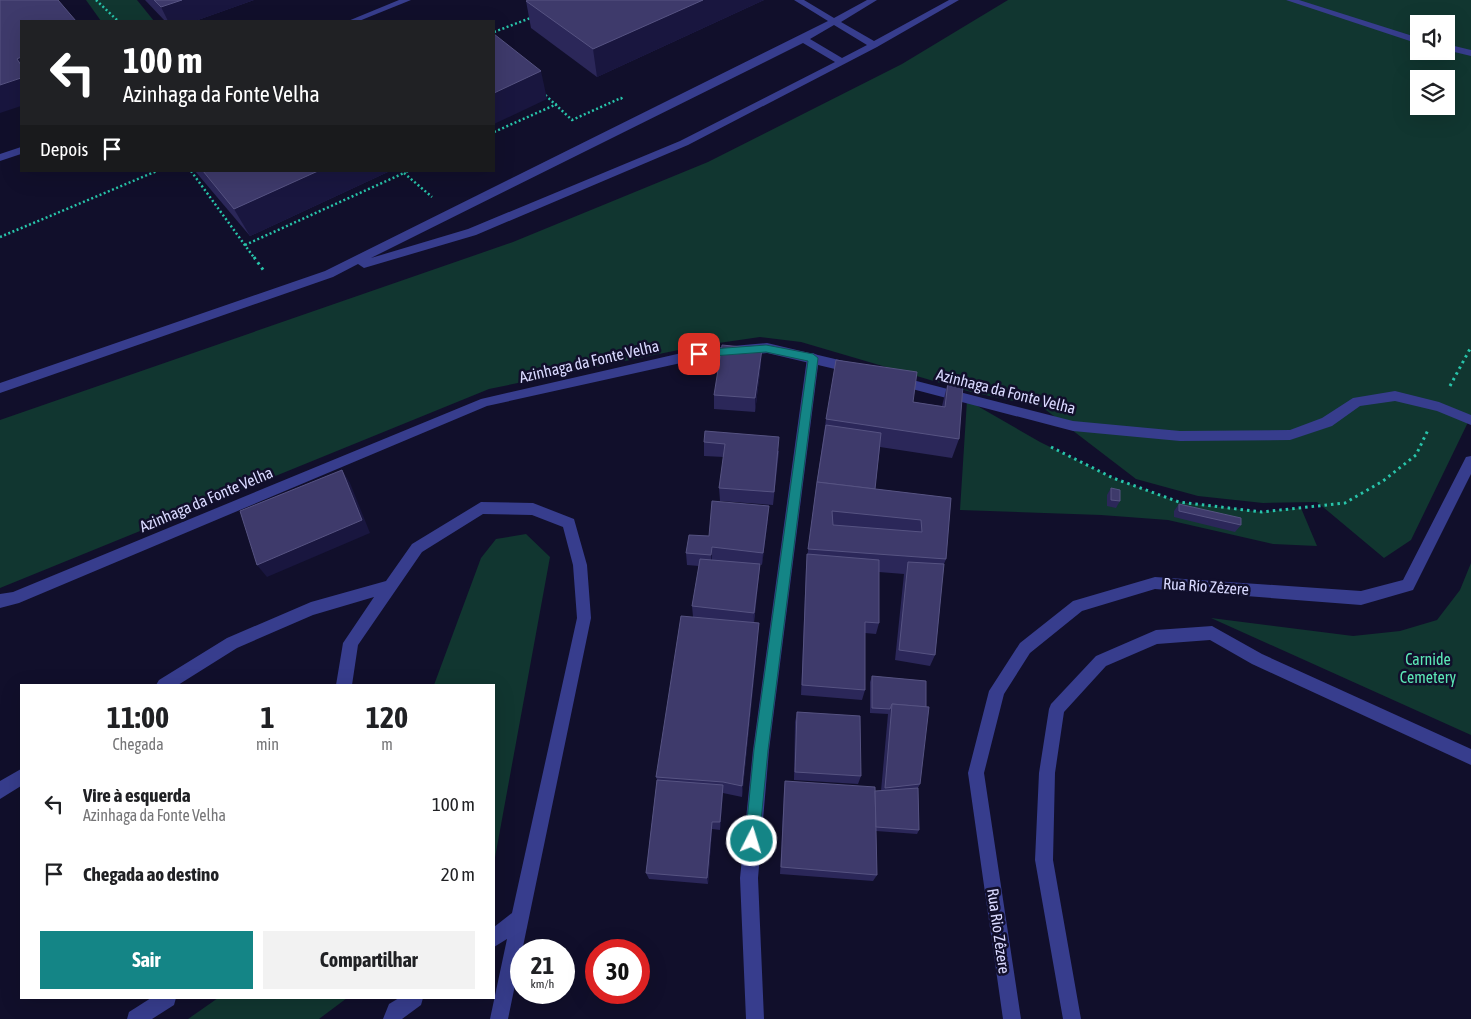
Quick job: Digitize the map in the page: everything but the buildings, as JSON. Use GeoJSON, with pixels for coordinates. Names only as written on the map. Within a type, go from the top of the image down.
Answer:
{"type":"FeatureCollection","features":[{"type":"Feature","properties":{"kind":"street"},"geometry":{"type":"LineString","coordinates":[[355,20],[407,0]]}},
{"type":"Feature","properties":{"kind":"street"},"geometry":{"type":"LineString","coordinates":[[798,0],[874,45]]}},
{"type":"Feature","properties":{"kind":"street"},"geometry":{"type":"LineString","coordinates":[[329,274],[803,39],[873,0]]}},
{"type":"Feature","properties":{"kind":"street"},"geometry":{"type":"LineString","coordinates":[[0,388],[329,274],[472,232],[684,143],[842,62],[955,0]]}},
{"type":"Feature","properties":{"kind":"street"},"geometry":{"type":"LineString","coordinates":[[1290,0],[1410,38]]}},
{"type":"Feature","properties":{"kind":"street"},"geometry":{"type":"LineString","coordinates":[[803,39],[842,62]]}},
{"type":"Feature","properties":{"kind":"street"},"geometry":{"type":"LineString","coordinates":[[1455,50],[1471,53]]}},
{"type":"Feature","properties":{"kind":"street"},"geometry":{"type":"LineString","coordinates":[[0,158],[20,150]]}},
{"type":"Feature","properties":{"kind":"street","name":"Azinhaga da Fonte Velha"},"geometry":{"type":"LineString","coordinates":[[0,601],[14,598],[485,402],[699,354],[766,348],[861,371]]}},
{"type":"Feature","properties":{"kind":"street"},"geometry":{"type":"LineString","coordinates":[[755,1019],[749,878],[761,750],[813,358]]}},
{"type":"Feature","properties":{"kind":"street","name":"Azinhaga da Fonte Velha"},"geometry":{"type":"LineString","coordinates":[[880,376],[1074,426],[1180,436],[1290,435],[1327,422],[1357,401],[1395,396],[1439,407],[1471,420]]}},
{"type":"Feature","properties":{"kind":"street","name":"Rua Rio Zêzere"},"geometry":{"type":"LineString","coordinates":[[1012,1019],[976,773],[997,691],[1025,648],[1078,606],[1155,583],[1361,598],[1408,586],[1471,461]]}},
{"type":"Feature","properties":{"kind":"street"},"geometry":{"type":"LineString","coordinates":[[344,684],[350,643],[417,548],[481,508],[533,508],[569,523],[580,565],[584,618],[498,1019]]}},
{"type":"Feature","properties":{"kind":"street"},"geometry":{"type":"LineString","coordinates":[[166,684],[232,643],[311,609],[390,586]]}},
{"type":"Feature","properties":{"kind":"street"},"geometry":{"type":"LineString","coordinates":[[1072,1019],[1044,860],[1047,773],[1058,708],[1101,661],[1156,637],[1212,633],[1257,659],[1471,756]]}},
{"type":"Feature","properties":{"kind":"street"},"geometry":{"type":"LineString","coordinates":[[0,791],[20,778]]}},
{"type":"Feature","properties":{"kind":"street"},"geometry":{"type":"LineString","coordinates":[[495,937],[518,919]]}},
{"type":"Feature","properties":{"kind":"street"},"geometry":{"type":"LineString","coordinates":[[136,1019],[165,999]]}},
{"type":"Feature","properties":{"kind":"street"},"geometry":{"type":"LineString","coordinates":[[392,1019],[396,1011],[413,999]]}},
{"type":"Feature","properties":{"kind":"path"},"geometry":{"type":"LineString","coordinates":[[96,0],[117,20]]}},
{"type":"Feature","properties":{"kind":"path"},"geometry":{"type":"LineString","coordinates":[[495,32],[536,16]]}},
{"type":"Feature","properties":{"kind":"path"},"geometry":{"type":"LineString","coordinates":[[495,132],[557,104],[536,86]]}},
{"type":"Feature","properties":{"kind":"path"},"geometry":{"type":"LineString","coordinates":[[0,237],[155,172]]}},
{"type":"Feature","properties":{"kind":"path"},"geometry":{"type":"LineString","coordinates":[[192,172],[267,275]]}},
{"type":"Feature","properties":{"kind":"path"},"geometry":{"type":"LineString","coordinates":[[245,245],[404,173]]}},
{"type":"Feature","properties":{"kind":"path"},"geometry":{"type":"LineString","coordinates":[[1048,446],[1113,478],[1179,502],[1262,512],[1345,503],[1383,481],[1416,455],[1471,347]]}},
{"type":"Feature","properties":{"kind":"green space"},"geometry":{"type":"Polygon","coordinates":[[[86,0],[137,0],[153,20],[100,20],[86,0]]]}},
{"type":"Feature","properties":{"kind":"green space"},"geometry":{"type":"Polygon","coordinates":[[[1008,0],[1471,0],[1471,416],[1411,540],[1384,558],[1317,502],[1263,503],[1198,496],[1136,479],[1042,407],[971,392],[801,342],[760,337],[698,346],[489,389],[0,588],[0,420],[513,242],[708,162],[902,64],[1008,0]]]}},
{"type":"Feature","properties":{"kind":"green space"},"geometry":{"type":"Polygon","coordinates":[[[967,400],[1040,442],[1113,478],[1179,502],[1262,512],[1301,508],[1317,546],[1273,544],[1168,520],[1101,515],[960,510],[967,400]]]}},
{"type":"Feature","properties":{"kind":"green space"},"geometry":{"type":"Polygon","coordinates":[[[526,534],[550,557],[495,858],[495,684],[434,684],[481,558],[496,539],[526,534]]]}},
{"type":"Feature","properties":{"kind":"green space","name":"Carnide Cemetery"},"geometry":{"type":"Polygon","coordinates":[[[1471,563],[1471,735],[1211,618],[1353,636],[1400,631],[1437,620],[1460,590],[1471,563]]]}},
{"type":"Feature","properties":{"kind":"green space"},"geometry":{"type":"Polygon","coordinates":[[[217,999],[346,999],[319,1019],[188,1019],[217,999]]]}},
{"type":"Feature","properties":{"kind":"route"},"geometry":{"type":"LineString","coordinates":[[699,354],[766,348],[813,358],[761,750],[752,841]]}}]}
